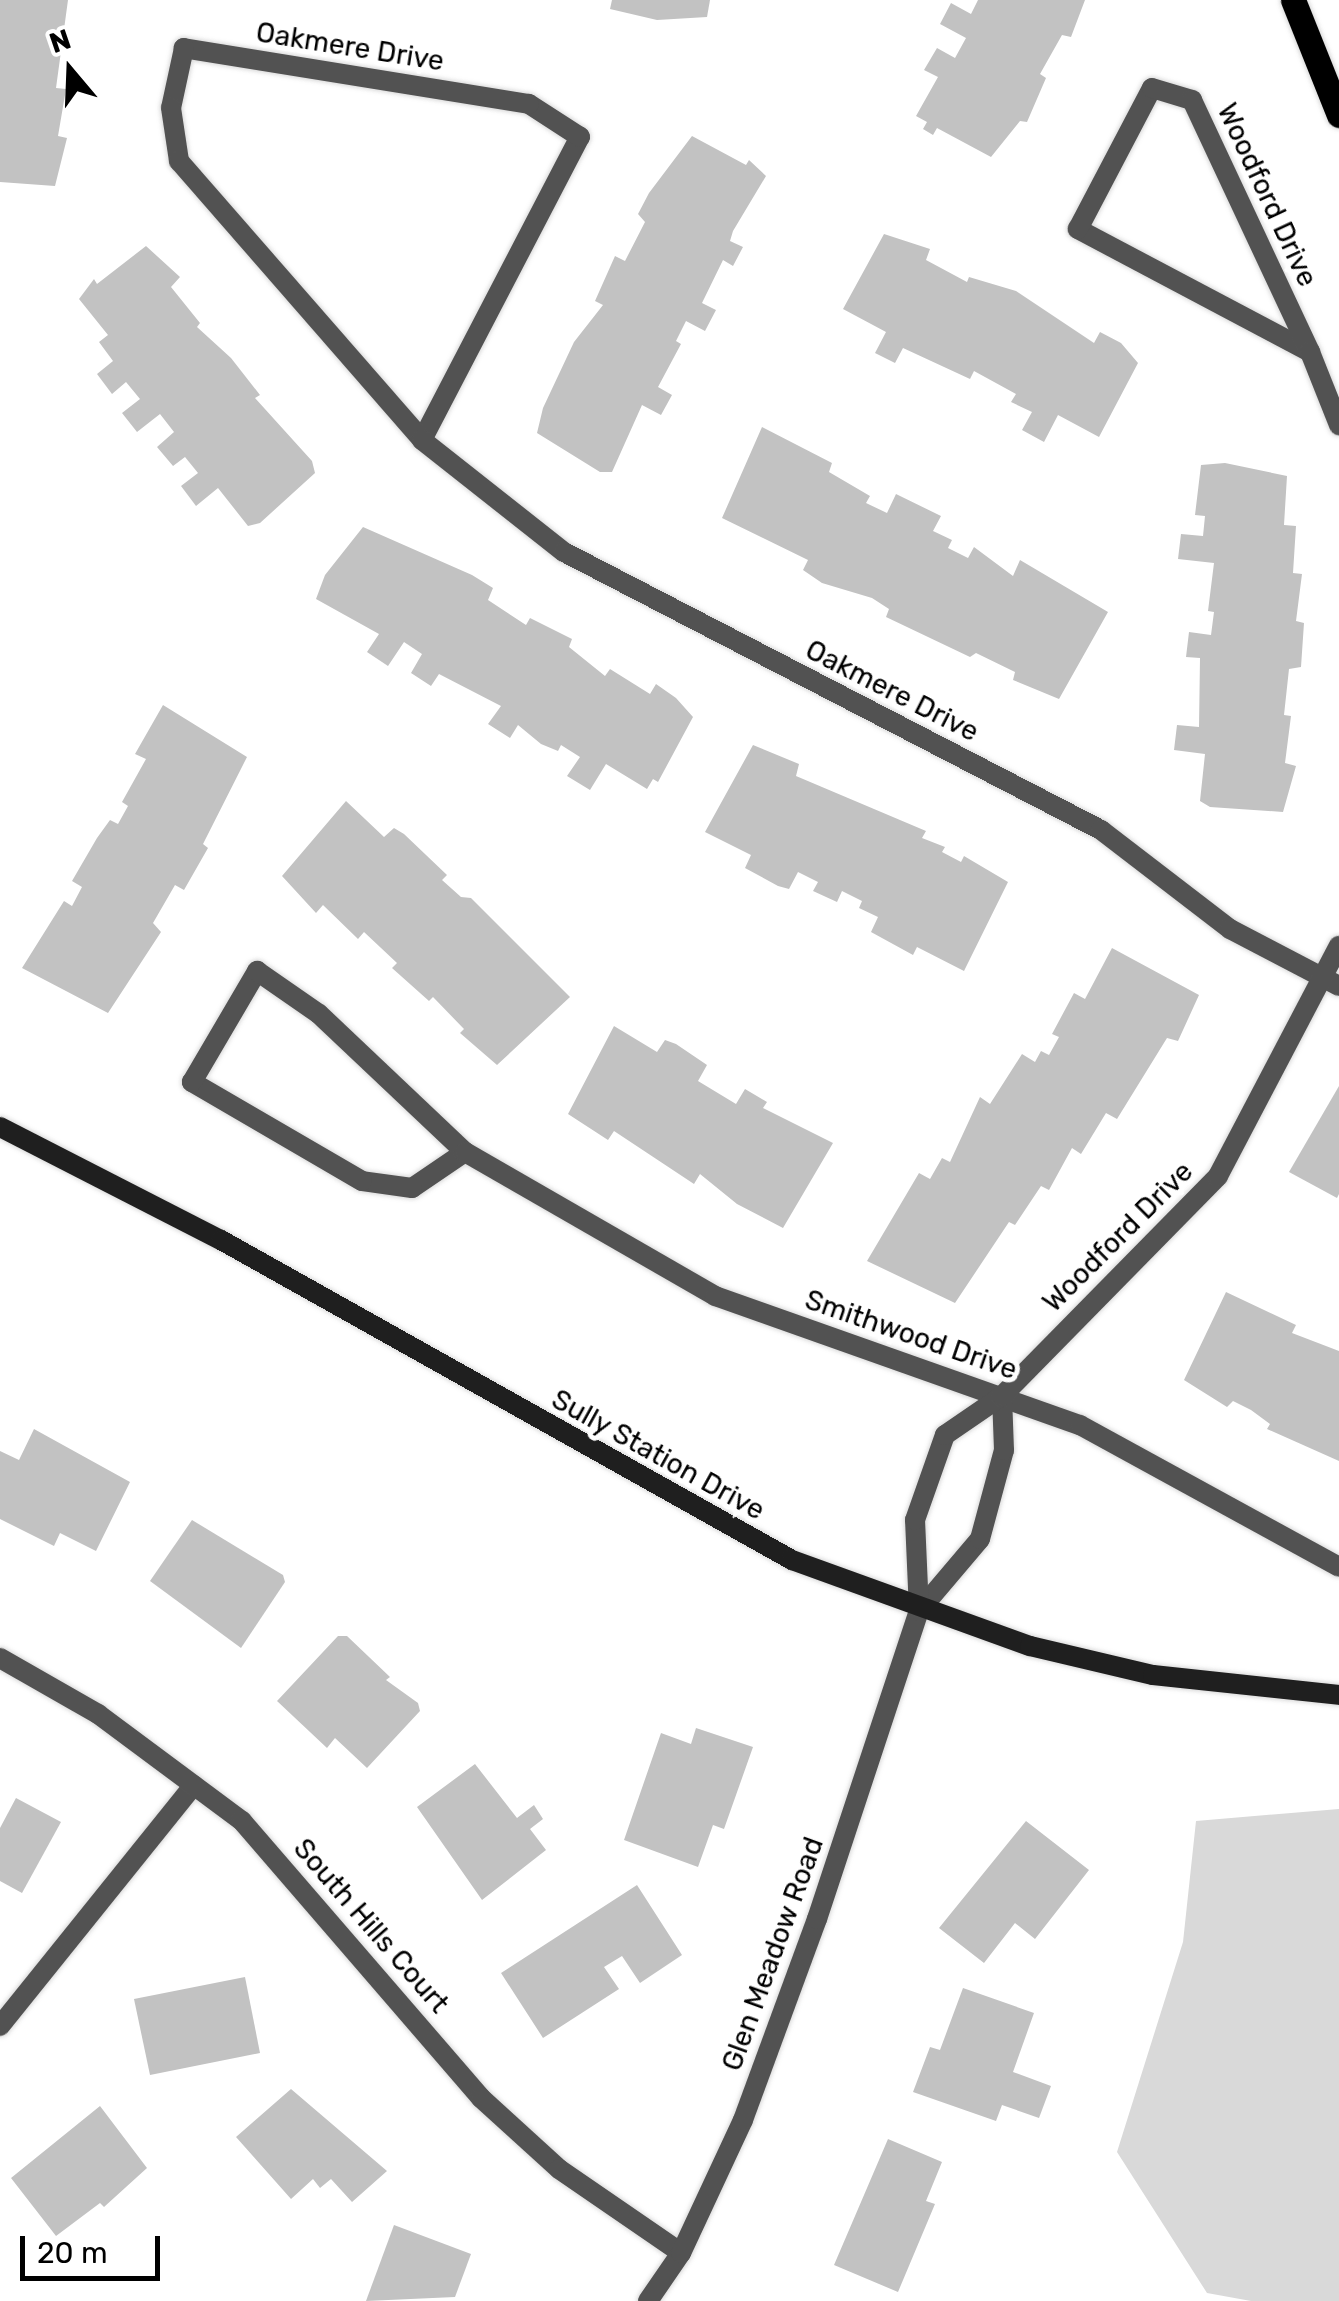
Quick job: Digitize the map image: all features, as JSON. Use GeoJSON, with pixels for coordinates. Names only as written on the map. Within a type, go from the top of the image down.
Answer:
{"type":"FeatureCollection","features":[{"type":"Feature","properties":{"kind":"main road"},"geometry":{"type":"LineString","coordinates":[[1292,0],[1339,115]]}},
{"type":"Feature","properties":{"kind":"street","name":"Oakmere Drive"},"geometry":{"type":"LineString","coordinates":[[422,440],[580,137],[529,104],[184,48],[171,108],[179,161],[422,440],[564,552],[1100,830],[1230,928],[1331,982]]}},
{"type":"Feature","properties":{"kind":"street","name":"Woodford Drive"},"geometry":{"type":"LineString","coordinates":[[1310,352],[1078,229],[1152,88],[1192,100],[1310,352],[1339,425]]}},
{"type":"Feature","properties":{"kind":"street","name":"Woodford Drive"},"geometry":{"type":"LineString","coordinates":[[919,1611],[915,1520],[945,1435],[1002,1396],[1218,1176],[1331,982],[1339,946]]}},
{"type":"Feature","properties":{"kind":"street","name":"Smithwood Drive"},"geometry":{"type":"LineString","coordinates":[[466,1152],[412,1188],[362,1181],[192,1082],[256,971],[319,1014],[466,1152],[715,1296],[1080,1425],[1339,1567]]}},
{"type":"Feature","properties":{"kind":"street","name":"Sully Station Drive"},"geometry":{"type":"LineString","coordinates":[[0,1127],[221,1240],[708,1517],[792,1560],[919,1611],[1153,1674],[1339,1695]]}},
{"type":"Feature","properties":{"kind":"street"},"geometry":{"type":"LineString","coordinates":[[919,1611],[980,1539],[1004,1450],[1002,1396]]}},
{"type":"Feature","properties":{"kind":"street","name":"Glen Meadow Road"},"geometry":{"type":"LineString","coordinates":[[648,2301],[681,2253],[743,2120],[919,1611]]}},
{"type":"Feature","properties":{"kind":"street","name":"South Hills Court"},"geometry":{"type":"LineString","coordinates":[[0,1658],[98,1714],[242,1821],[323,1907],[480,2098],[559,2169],[681,2253]]}},
{"type":"Feature","properties":{"kind":"street"},"geometry":{"type":"LineString","coordinates":[[0,2026],[194,1785]]}},
{"type":"Feature","properties":{"kind":"shaded area"},"geometry":{"type":"Polygon","coordinates":[[[1339,1809],[1339,2301],[1251,2301],[1207,2293],[1117,2152],[1183,1942],[1196,1821],[1339,1809]]]}},
{"type":"Feature","properties":{"kind":"building"},"geometry":{"type":"Polygon","coordinates":[[[0,0],[68,0],[56,88],[66,89],[58,136],[67,138],[55,186],[0,182],[0,0]]]}},
{"type":"Feature","properties":{"kind":"building"},"geometry":{"type":"Polygon","coordinates":[[[612,0],[710,0],[707,17],[657,20],[610,9],[612,0]]]}},
{"type":"Feature","properties":{"kind":"building"},"geometry":{"type":"Polygon","coordinates":[[[978,0],[1085,0],[1071,37],[1062,35],[1040,74],[1046,78],[1027,122],[1020,121],[991,157],[937,128],[933,135],[923,129],[927,122],[916,116],[938,77],[924,70],[937,48],[955,58],[966,38],[940,24],[951,3],[971,14],[978,0]]]}},
{"type":"Feature","properties":{"kind":"building"},"geometry":{"type":"Polygon","coordinates":[[[692,136],[746,165],[749,160],[766,176],[733,231],[730,241],[743,247],[733,266],[723,260],[702,303],[716,310],[705,331],[686,321],[676,341],[681,344],[658,387],[672,395],[661,415],[642,405],[612,472],[600,472],[537,433],[543,408],[574,342],[603,305],[595,301],[615,256],[625,261],[645,222],[638,214],[649,193],[692,136]]]}},
{"type":"Feature","properties":{"kind":"building"},"geometry":{"type":"Polygon","coordinates":[[[884,234],[930,249],[926,260],[967,282],[969,277],[1016,291],[1094,343],[1100,332],[1121,343],[1138,363],[1099,437],[1058,415],[1044,442],[1022,430],[1032,412],[1011,402],[1016,394],[974,371],[970,379],[903,348],[895,363],[875,353],[886,332],[843,309],[884,234]]]}},
{"type":"Feature","properties":{"kind":"building"},"geometry":{"type":"Polygon","coordinates":[[[146,246],[180,277],[171,287],[200,323],[197,327],[231,358],[260,395],[255,398],[312,461],[315,473],[260,523],[248,526],[218,488],[196,506],[181,486],[198,473],[185,457],[173,466],[157,447],[174,432],[160,414],[137,432],[122,413],[140,399],[126,382],[112,394],[97,374],[113,361],[99,342],[108,335],[79,299],[94,279],[97,284],[146,246]]]}},
{"type":"Feature","properties":{"kind":"building"},"geometry":{"type":"Polygon","coordinates":[[[762,427],[832,463],[829,472],[870,496],[866,503],[887,513],[896,494],[941,516],[933,531],[952,540],[948,548],[968,558],[974,547],[1013,576],[1020,560],[1108,612],[1059,699],[1013,680],[1015,672],[976,653],[970,657],[886,617],[889,609],[872,598],[822,583],[803,570],[808,560],[722,518],[762,427]]]}},
{"type":"Feature","properties":{"kind":"building"},"geometry":{"type":"Polygon","coordinates":[[[1225,463],[1287,476],[1284,525],[1296,526],[1293,573],[1302,574],[1296,621],[1304,623],[1301,667],[1289,669],[1284,715],[1291,716],[1285,763],[1296,766],[1283,812],[1210,807],[1200,801],[1205,754],[1174,750],[1177,725],[1199,727],[1200,658],[1186,657],[1189,632],[1211,635],[1214,612],[1208,611],[1214,563],[1178,559],[1181,534],[1203,536],[1205,516],[1195,515],[1201,465],[1225,463]]]}},
{"type":"Feature","properties":{"kind":"building"},"geometry":{"type":"Polygon","coordinates":[[[363,527],[472,575],[493,588],[488,600],[526,625],[530,618],[572,639],[569,647],[605,676],[610,669],[650,694],[656,684],[676,698],[693,717],[658,782],[653,779],[647,789],[606,764],[590,790],[567,776],[580,757],[561,745],[558,751],[541,744],[518,725],[510,738],[488,724],[501,706],[439,674],[431,686],[411,673],[422,654],[404,642],[388,666],[367,652],[379,634],[316,599],[325,575],[363,527]]]}},
{"type":"Feature","properties":{"kind":"building"},"geometry":{"type":"Polygon","coordinates":[[[163,705],[247,757],[203,844],[208,848],[184,890],[175,885],[153,923],[161,932],[108,1013],[22,968],[64,901],[72,906],[82,887],[72,881],[97,838],[110,820],[118,824],[128,806],[122,802],[146,759],[135,754],[163,705]]]}},
{"type":"Feature","properties":{"kind":"building"},"geometry":{"type":"Polygon","coordinates":[[[753,745],[799,764],[796,776],[926,831],[922,838],[945,847],[942,852],[961,862],[964,856],[1008,882],[964,971],[917,947],[913,955],[871,932],[878,917],[859,908],[862,901],[842,891],[837,902],[813,891],[818,882],[798,872],[789,889],[778,886],[745,868],[751,855],[705,832],[753,745]]]}},
{"type":"Feature","properties":{"kind":"building"},"geometry":{"type":"Polygon","coordinates":[[[346,801],[384,837],[394,828],[404,834],[447,875],[442,880],[461,897],[471,898],[570,997],[497,1065],[460,1033],[464,1029],[433,997],[429,1001],[392,968],[397,963],[364,932],[358,939],[323,905],[316,913],[282,876],[346,801]]]}},
{"type":"Feature","properties":{"kind":"building"},"geometry":{"type":"Polygon","coordinates":[[[1112,948],[1199,995],[1178,1041],[1167,1038],[1117,1119],[1106,1113],[1081,1154],[1072,1148],[1049,1190],[1041,1186],[1015,1225],[1009,1222],[955,1303],[867,1261],[919,1173],[930,1179],[942,1158],[950,1162],[980,1097],[990,1104],[1022,1054],[1035,1062],[1041,1051],[1049,1055],[1059,1037],[1052,1034],[1074,993],[1085,999],[1112,948]]]}},
{"type":"Feature","properties":{"kind":"building"},"geometry":{"type":"Polygon","coordinates":[[[614,1026],[657,1052],[665,1040],[676,1044],[707,1065],[698,1081],[736,1104],[745,1089],[767,1102],[763,1108],[833,1143],[783,1228],[737,1204],[700,1174],[694,1184],[614,1131],[608,1140],[568,1114],[614,1026]]]}},
{"type":"Feature","properties":{"kind":"building"},"geometry":{"type":"Polygon","coordinates":[[[1339,1086],[1339,1194],[1337,1198],[1289,1172],[1339,1086]]]}},
{"type":"Feature","properties":{"kind":"building"},"geometry":{"type":"Polygon","coordinates":[[[1226,1292],[1296,1325],[1292,1333],[1339,1351],[1339,1461],[1267,1429],[1270,1424],[1251,1410],[1233,1401],[1227,1407],[1184,1380],[1226,1292]]]}},
{"type":"Feature","properties":{"kind":"building"},"geometry":{"type":"Polygon","coordinates":[[[34,1429],[130,1482],[96,1551],[60,1533],[54,1546],[0,1519],[0,1451],[19,1460],[34,1429]]]}},
{"type":"Feature","properties":{"kind":"building"},"geometry":{"type":"Polygon","coordinates":[[[192,1520],[283,1575],[285,1582],[241,1648],[150,1581],[192,1520]]]}},
{"type":"Feature","properties":{"kind":"building"},"geometry":{"type":"Polygon","coordinates":[[[338,1636],[347,1636],[390,1677],[386,1680],[418,1703],[420,1711],[367,1768],[335,1738],[327,1748],[277,1701],[338,1636]]]}},
{"type":"Feature","properties":{"kind":"building"},"geometry":{"type":"Polygon","coordinates":[[[696,1728],[753,1747],[724,1829],[713,1825],[698,1867],[624,1840],[661,1733],[691,1744],[696,1728]]]}},
{"type":"Feature","properties":{"kind":"building"},"geometry":{"type":"Polygon","coordinates":[[[475,1764],[517,1818],[534,1805],[543,1819],[530,1829],[546,1850],[482,1900],[417,1807],[475,1764]]]}},
{"type":"Feature","properties":{"kind":"building"},"geometry":{"type":"Polygon","coordinates":[[[16,1798],[61,1822],[22,1893],[0,1881],[0,1828],[16,1798]]]}},
{"type":"Feature","properties":{"kind":"building"},"geometry":{"type":"Polygon","coordinates":[[[1026,1821],[1089,1870],[1035,1939],[1015,1923],[984,1963],[939,1928],[1026,1821]]]}},
{"type":"Feature","properties":{"kind":"building"},"geometry":{"type":"Polygon","coordinates":[[[637,1885],[682,1955],[640,1983],[622,1956],[604,1967],[619,1989],[543,2038],[501,1973],[637,1885]]]}},
{"type":"Feature","properties":{"kind":"building"},"geometry":{"type":"Polygon","coordinates":[[[245,1977],[260,2053],[150,2075],[134,1999],[245,1977]]]}},
{"type":"Feature","properties":{"kind":"building"},"geometry":{"type":"Polygon","coordinates":[[[963,1988],[1034,2013],[1013,2072],[1051,2086],[1039,2118],[1002,2105],[996,2121],[913,2092],[930,2047],[940,2050],[963,1988]]]}},
{"type":"Feature","properties":{"kind":"building"},"geometry":{"type":"Polygon","coordinates":[[[291,2089],[387,2171],[352,2202],[331,2179],[320,2188],[313,2179],[291,2199],[236,2137],[291,2089]]]}},
{"type":"Feature","properties":{"kind":"building"},"geometry":{"type":"Polygon","coordinates":[[[100,2106],[147,2168],[104,2207],[100,2203],[56,2236],[11,2178],[100,2106]]]}},
{"type":"Feature","properties":{"kind":"building"},"geometry":{"type":"Polygon","coordinates":[[[888,2139],[942,2162],[926,2201],[935,2204],[898,2292],[834,2265],[888,2139]]]}},
{"type":"Feature","properties":{"kind":"building"},"geometry":{"type":"Polygon","coordinates":[[[394,2225],[471,2254],[455,2297],[366,2301],[394,2225]]]}}]}
